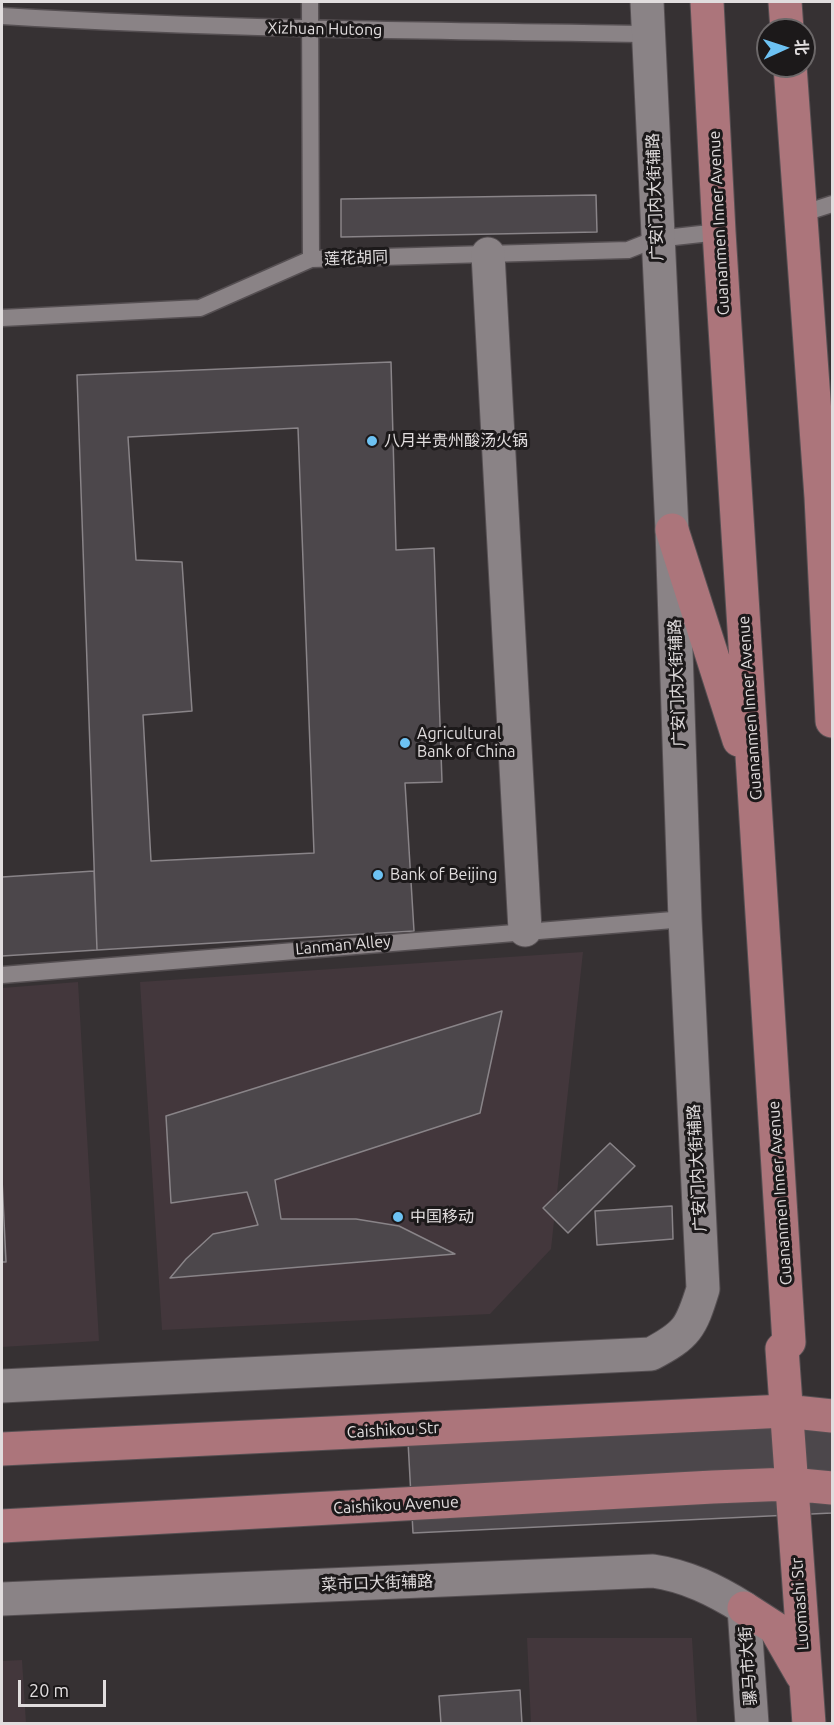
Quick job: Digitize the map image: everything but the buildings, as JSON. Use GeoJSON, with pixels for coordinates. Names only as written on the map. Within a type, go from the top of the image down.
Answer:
{"type":"FeatureCollection","features":[{"type":"Feature","properties":{"kind":"main road","name":"Guananmen Inner Avenue"},"geometry":{"type":"LineString","coordinates":[[707,2],[719,232],[789,1342],[782,1349],[790,1484]]}},
{"type":"Feature","properties":{"kind":"main road"},"geometry":{"type":"LineString","coordinates":[[785,2],[786,18]]}},
{"type":"Feature","properties":{"kind":"main road"},"geometry":{"type":"LineString","coordinates":[[791,78],[821,497],[832,721]]}},
{"type":"Feature","properties":{"kind":"main road"},"geometry":{"type":"LineString","coordinates":[[672,530],[755,789]]}},
{"type":"Feature","properties":{"kind":"main road","name":"Caishikou Str"},"geometry":{"type":"LineString","coordinates":[[2,1449],[785,1411],[832,1416]]}},
{"type":"Feature","properties":{"kind":"main road","name":"Caishikou Avenue"},"geometry":{"type":"LineString","coordinates":[[2,1526],[790,1484],[832,1488]]}},
{"type":"Feature","properties":{"kind":"main road","name":"Luomashi Str"},"geometry":{"type":"LineString","coordinates":[[790,1484],[809,1724]]}},
{"type":"Feature","properties":{"kind":"main road"},"geometry":{"type":"LineString","coordinates":[[744,1608],[775,1628],[806,1680]]}},
{"type":"Feature","properties":{"kind":"street","name":"广安门内大街辅路"},"geometry":{"type":"LineString","coordinates":[[2,1386],[651,1354],[679,1340],[694,1318],[703,1289],[685,919],[672,530],[656,239],[647,2]]}},
{"type":"Feature","properties":{"kind":"street"},"geometry":{"type":"LineString","coordinates":[[488,254],[525,930]]}},
{"type":"Feature","properties":{"kind":"street","name":"菜市口大街辅路"},"geometry":{"type":"LineString","coordinates":[[2,1599],[653,1571],[675,1575],[708,1586],[744,1608]]}},
{"type":"Feature","properties":{"kind":"street","name":"骡马市大街"},"geometry":{"type":"LineString","coordinates":[[744,1608],[752,1724]]}},
{"type":"Feature","properties":{"kind":"lane"},"geometry":{"type":"LineString","coordinates":[[310,2],[311,259]]}},
{"type":"Feature","properties":{"kind":"lane","name":"Xizhuan Hutong"},"geometry":{"type":"LineString","coordinates":[[2,16],[311,30],[649,34]]}},
{"type":"Feature","properties":{"kind":"lane"},"geometry":{"type":"LineString","coordinates":[[801,214],[832,204]]}},
{"type":"Feature","properties":{"kind":"lane","name":"莲花胡同"},"geometry":{"type":"LineString","coordinates":[[2,318],[200,308],[311,259],[628,250],[656,239],[719,232]]}},
{"type":"Feature","properties":{"kind":"lane","name":"Lanman Alley"},"geometry":{"type":"LineString","coordinates":[[2,975],[525,930],[685,919]]}},
{"type":"Feature","properties":{"kind":"shaded area"},"geometry":{"type":"Polygon","coordinates":[[[583,952],[551,1249],[490,1314],[162,1330],[140,982],[583,952]]]}},
{"type":"Feature","properties":{"kind":"shaded area"},"geometry":{"type":"Polygon","coordinates":[[[78,982],[99,1341],[2,1347],[2,988],[78,982]]]}},
{"type":"Feature","properties":{"kind":"shaded area"},"geometry":{"type":"Polygon","coordinates":[[[527,1638],[692,1638],[697,1723],[531,1723],[527,1638]]]}},
{"type":"Feature","properties":{"kind":"shaded area"},"geometry":{"type":"Polygon","coordinates":[[[22,1660],[26,1723],[2,1723],[2,1661],[22,1660]]]}},
{"type":"Feature","properties":{"kind":"place","name":"八月半贵州酸汤火锅"},"geometry":{"type":"Point","coordinates":[372,441]}},
{"type":"Feature","properties":{"kind":"place","name":"Agricultural Bank of China"},"geometry":{"type":"Point","coordinates":[405,743]}},
{"type":"Feature","properties":{"kind":"place","name":"Bank of Beijing"},"geometry":{"type":"Point","coordinates":[378,875]}},
{"type":"Feature","properties":{"kind":"place","name":"中国移动"},"geometry":{"type":"Point","coordinates":[398,1217]}}]}
